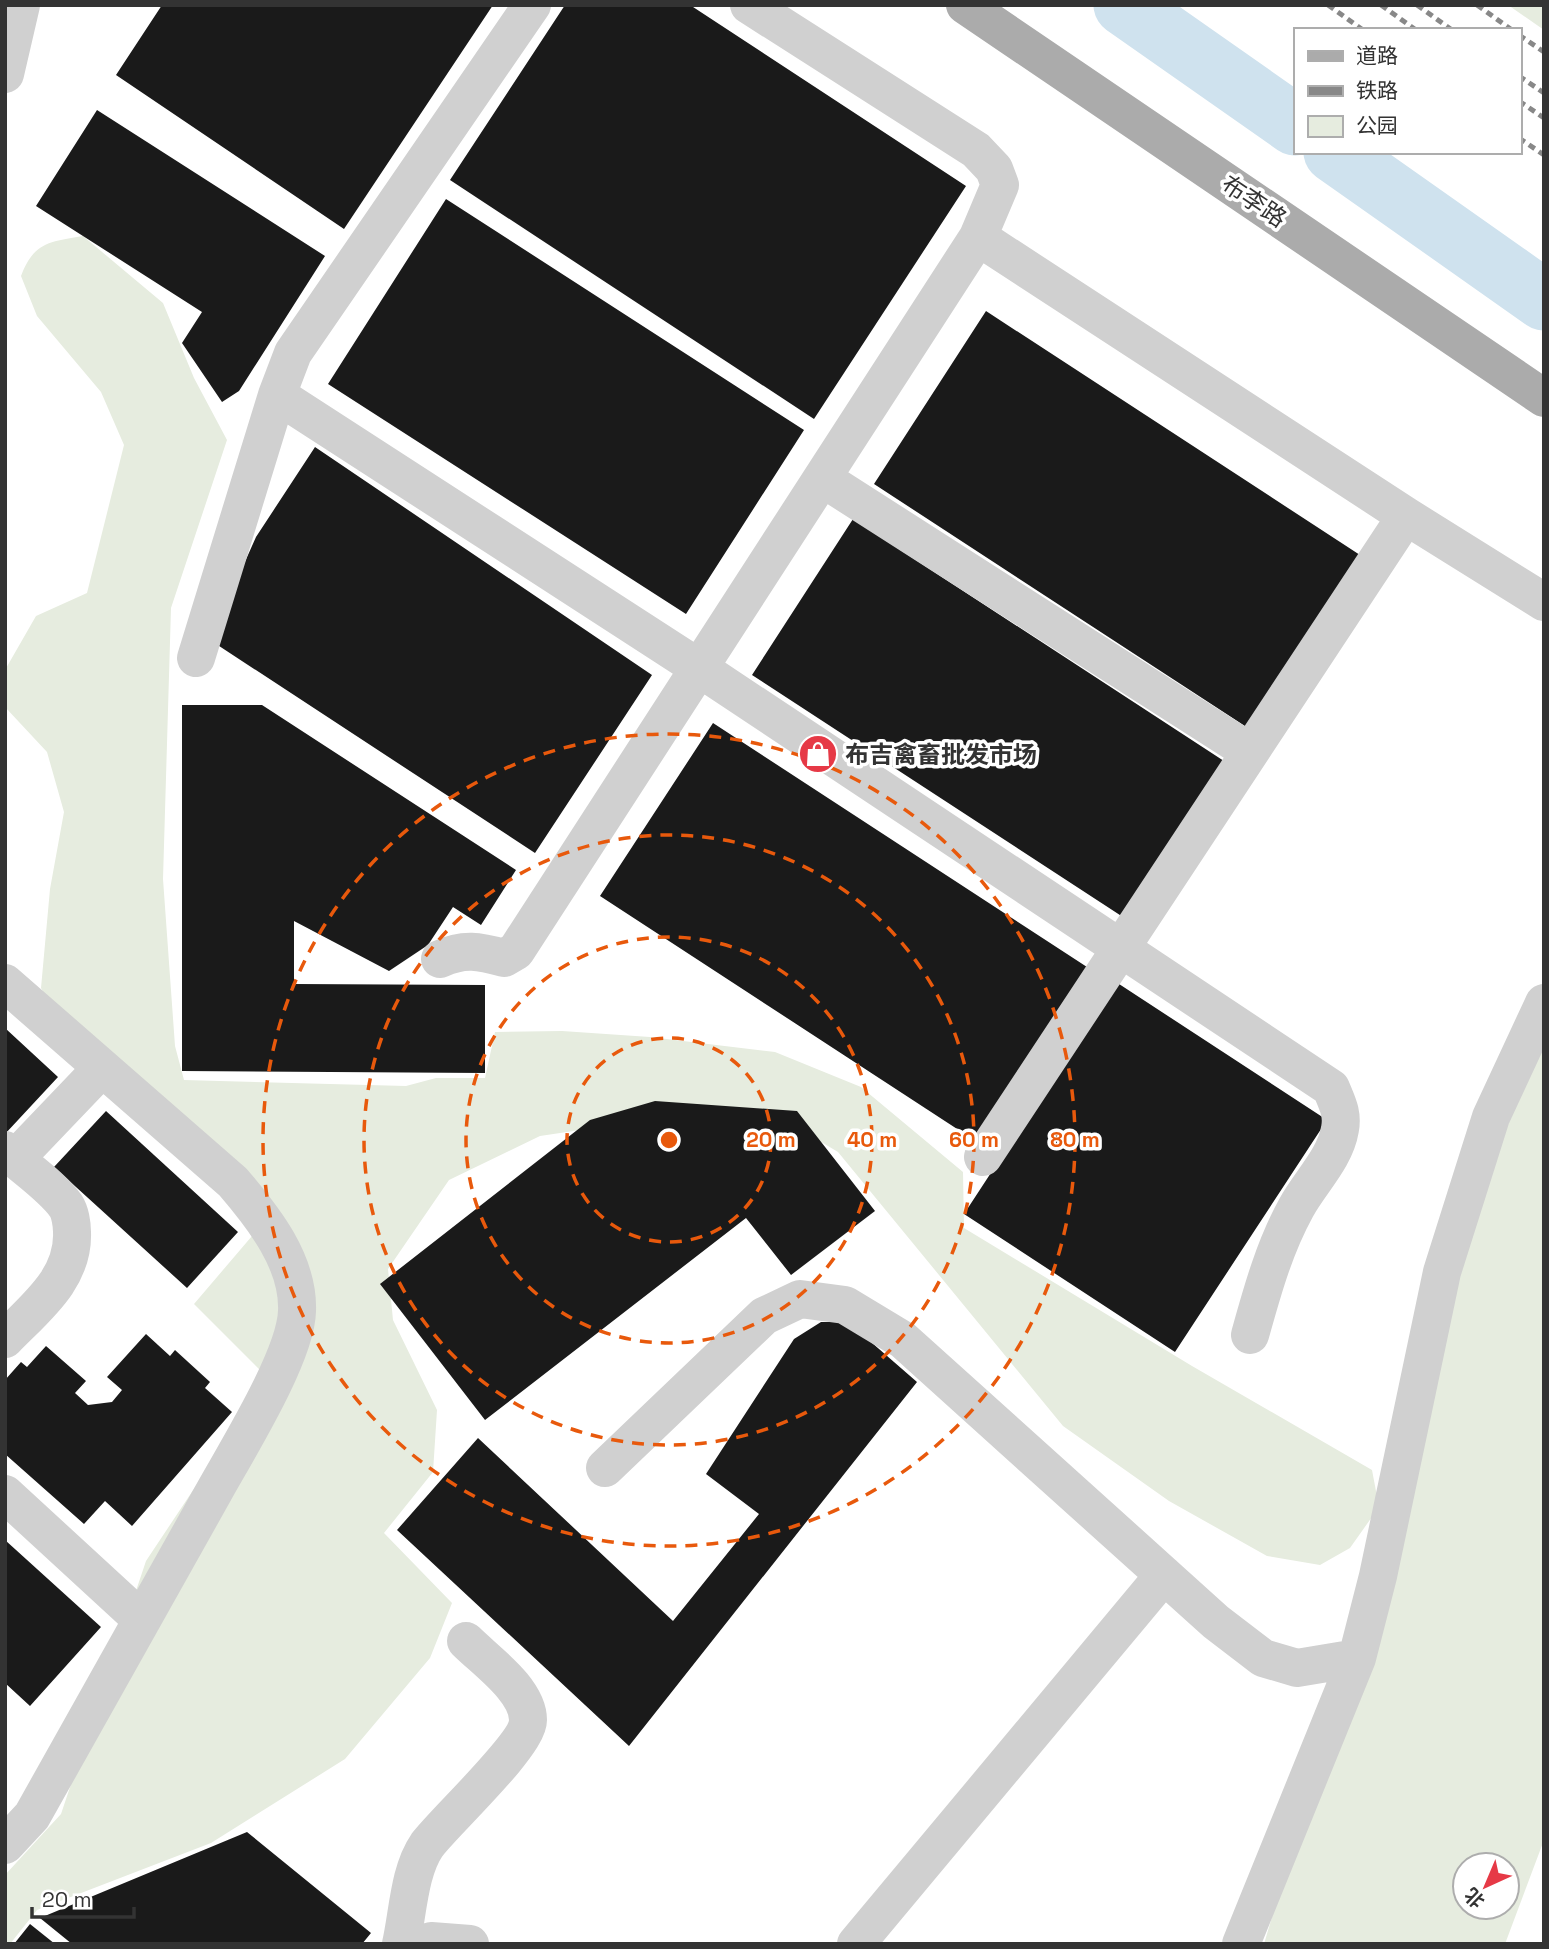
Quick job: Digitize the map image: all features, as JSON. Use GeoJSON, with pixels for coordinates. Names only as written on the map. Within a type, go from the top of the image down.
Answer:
{"type":"FeatureCollection","features":[{"type":"Feature","properties":{"kind":"main road","name":"布李路"},"geometry":{"type":"LineString","coordinates":[[965,5],[1544,398]]}},
{"type":"Feature","properties":{"kind":"street"},"geometry":{"type":"LineString","coordinates":[[5,74],[21,5]]}},
{"type":"Feature","properties":{"kind":"street"},"geometry":{"type":"LineString","coordinates":[[196,658],[277,395],[293,353],[532,5]]}},
{"type":"Feature","properties":{"kind":"street"},"geometry":{"type":"LineString","coordinates":[[440,960],[458,951],[476,950],[504,958],[516,951],[978,237],[1000,185],[994,169],[975,150],[749,5]]}},
{"type":"Feature","properties":{"kind":"street"},"geometry":{"type":"LineString","coordinates":[[978,237],[1406,516],[1544,602]]}},
{"type":"Feature","properties":{"kind":"street"},"geometry":{"type":"LineString","coordinates":[[277,395],[699,668],[1331,1088],[1342,1114],[1340,1132],[1330,1157],[1296,1208],[1277,1248],[1250,1335]]}},
{"type":"Feature","properties":{"kind":"street"},"geometry":{"type":"LineString","coordinates":[[822,478],[1250,752]]}},
{"type":"Feature","properties":{"kind":"street"},"geometry":{"type":"LineString","coordinates":[[983,1157],[1406,516]]}},
{"type":"Feature","properties":{"kind":"street"},"geometry":{"type":"LineString","coordinates":[[5,984],[233,1182],[260,1214],[282,1251],[294,1283],[298,1311],[295,1332],[261,1407],[32,1816],[5,1845]]}},
{"type":"Feature","properties":{"kind":"street"},"geometry":{"type":"LineString","coordinates":[[1241,1944],[1357,1658],[1378,1576],[1442,1272],[1490,1117],[1544,1003]]}},
{"type":"Feature","properties":{"kind":"street"},"geometry":{"type":"LineString","coordinates":[[12,1318],[67,1269],[72,1249],[72,1228],[66,1206],[10,1154],[103,1068]]}},
{"type":"Feature","properties":{"kind":"street"},"geometry":{"type":"LineString","coordinates":[[605,1468],[764,1315],[800,1299],[845,1305],[904,1340],[1216,1622],[1263,1658],[1297,1668],[1357,1658]]}},
{"type":"Feature","properties":{"kind":"street"},"geometry":{"type":"LineString","coordinates":[[5,1494],[142,1620]]}},
{"type":"Feature","properties":{"kind":"street"},"geometry":{"type":"LineString","coordinates":[[856,1944],[1164,1575]]}},
{"type":"Feature","properties":{"kind":"street"},"geometry":{"type":"LineString","coordinates":[[401,1944],[415,1874],[426,1847],[516,1745],[528,1723],[525,1707],[512,1687],[466,1641]]}},
{"type":"Feature","properties":{"kind":"street"},"geometry":{"type":"LineString","coordinates":[[424,1944],[431,1941],[470,1944]]}},
{"type":"Feature","properties":{"kind":"green space"},"geometry":{"type":"Polygon","coordinates":[[[1508,5],[1544,5],[1544,30],[1508,5]]]}},
{"type":"Feature","properties":{"kind":"green space"},"geometry":{"type":"Polygon","coordinates":[[[83,236],[163,303],[194,378],[227,440],[171,608],[163,879],[175,1046],[184,1080],[406,1086],[436,1078],[485,1078],[495,1032],[562,1031],[650,1037],[775,1052],[861,1087],[963,1172],[964,1228],[1192,1366],[1372,1470],[1379,1507],[1350,1548],[1320,1565],[1267,1556],[1169,1501],[1063,1426],[838,1152],[778,1116],[661,1118],[540,1136],[449,1180],[388,1269],[393,1320],[437,1410],[433,1472],[384,1533],[452,1603],[430,1658],[345,1759],[211,1843],[37,1910],[10,1944],[5,1944],[5,1875],[61,1814],[146,1561],[249,1406],[261,1371],[194,1304],[252,1236],[237,1199],[74,1052],[41,988],[50,889],[64,812],[47,752],[5,707],[5,670],[36,616],[87,593],[124,445],[101,392],[37,316],[21,276],[37,250],[52,242],[83,236]]]}},
{"type":"Feature","properties":{"kind":"green space"},"geometry":{"type":"Polygon","coordinates":[[[1544,1032],[1544,1840],[1521,1901],[1521,1851],[1451,1851],[1451,1921],[1514,1921],[1505,1944],[1264,1944],[1436,1362],[1462,1243],[1544,1032]]]}},
{"type":"Feature","properties":{"kind":"building"},"geometry":{"type":"Polygon","coordinates":[[[162,5],[493,5],[344,229],[116,75],[162,5]]]}},
{"type":"Feature","properties":{"kind":"building"},"geometry":{"type":"Polygon","coordinates":[[[565,5],[690,5],[966,186],[814,419],[450,180],[565,5]]]}},
{"type":"Feature","properties":{"kind":"building"},"geometry":{"type":"Polygon","coordinates":[[[97,110],[325,256],[239,391],[222,402],[182,343],[202,312],[36,206],[97,110]]]}},
{"type":"Feature","properties":{"kind":"building"},"geometry":{"type":"Polygon","coordinates":[[[446,199],[804,430],[686,614],[328,384],[446,199]]]}},
{"type":"Feature","properties":{"kind":"building"},"geometry":{"type":"Polygon","coordinates":[[[986,311],[1360,555],[1248,728],[874,484],[986,311]]]}},
{"type":"Feature","properties":{"kind":"building"},"geometry":{"type":"Polygon","coordinates":[[[315,447],[652,675],[535,853],[210,640],[256,537],[315,447]]]}},
{"type":"Feature","properties":{"kind":"building"},"geometry":{"type":"Polygon","coordinates":[[[853,519],[1227,763],[1126,919],[752,675],[853,519]]]}},
{"type":"Feature","properties":{"kind":"building"},"geometry":{"type":"Polygon","coordinates":[[[182,705],[262,705],[516,870],[481,925],[453,907],[428,945],[389,971],[294,921],[294,984],[485,985],[485,1073],[182,1071],[182,705]]]}},
{"type":"Feature","properties":{"kind":"building"},"geometry":{"type":"Polygon","coordinates":[[[713,723],[1087,967],[974,1140],[600,896],[713,723]]]}},
{"type":"Feature","properties":{"kind":"building"},"geometry":{"type":"Polygon","coordinates":[[[1116,982],[1327,1120],[1175,1352],[964,1214],[1116,982]]]}},
{"type":"Feature","properties":{"kind":"building"},"geometry":{"type":"Polygon","coordinates":[[[5,1028],[58,1077],[5,1134],[5,1028]]]}},
{"type":"Feature","properties":{"kind":"building"},"geometry":{"type":"Polygon","coordinates":[[[655,1101],[797,1111],[875,1211],[791,1275],[746,1218],[485,1420],[380,1284],[590,1120],[655,1101]]]}},
{"type":"Feature","properties":{"kind":"building"},"geometry":{"type":"Polygon","coordinates":[[[106,1111],[238,1232],[187,1288],[54,1167],[106,1111]]]}},
{"type":"Feature","properties":{"kind":"building"},"geometry":{"type":"Polygon","coordinates":[[[821,1322],[848,1322],[917,1382],[629,1746],[397,1530],[478,1438],[673,1621],[759,1514],[706,1474],[794,1339],[821,1322]]]}},
{"type":"Feature","properties":{"kind":"building"},"geometry":{"type":"Polygon","coordinates":[[[146,1334],[170,1356],[175,1350],[210,1382],[205,1388],[232,1412],[132,1526],[105,1501],[84,1524],[5,1454],[5,1380],[21,1362],[27,1367],[46,1346],[86,1381],[75,1393],[88,1405],[112,1402],[122,1390],[107,1377],[146,1334]]]}},
{"type":"Feature","properties":{"kind":"building"},"geometry":{"type":"Polygon","coordinates":[[[5,1540],[101,1627],[30,1706],[5,1683],[5,1540]]]}},
{"type":"Feature","properties":{"kind":"building"},"geometry":{"type":"Polygon","coordinates":[[[247,1832],[371,1933],[362,1944],[72,1944],[40,1918],[247,1832]]]}},
{"type":"Feature","properties":{"kind":"building"},"geometry":{"type":"Polygon","coordinates":[[[30,1924],[55,1944],[14,1944],[30,1924]]]}},
{"type":"Feature","properties":{"kind":"waterway"},"geometry":{"type":"LineString","coordinates":[[1124,5],[1294,124]]}},
{"type":"Feature","properties":{"kind":"waterway"},"geometry":{"type":"LineString","coordinates":[[1337,154],[1544,300]]}},
{"type":"Feature","properties":{"kind":"railway"},"geometry":{"type":"LineString","coordinates":[[1328,5],[1360,28]]}},
{"type":"Feature","properties":{"kind":"railway"},"geometry":{"type":"LineString","coordinates":[[1381,5],[1413,28]]}},
{"type":"Feature","properties":{"kind":"railway"},"geometry":{"type":"LineString","coordinates":[[1417,5],[1449,28]]}},
{"type":"Feature","properties":{"kind":"railway"},"geometry":{"type":"LineString","coordinates":[[1477,5],[1509,28]]}},
{"type":"Feature","properties":{"kind":"railway"},"geometry":{"type":"LineString","coordinates":[[1521,36],[1544,52]]}},
{"type":"Feature","properties":{"kind":"railway"},"geometry":{"type":"LineString","coordinates":[[1521,77],[1544,93]]}},
{"type":"Feature","properties":{"kind":"railway"},"geometry":{"type":"LineString","coordinates":[[1521,102],[1544,118]]}},
{"type":"Feature","properties":{"kind":"railway"},"geometry":{"type":"LineString","coordinates":[[1521,139],[1544,155]]}},
{"type":"Feature","properties":{"kind":"place","name":"布吉禽畜批发市场"},"geometry":{"type":"Point","coordinates":[818,754]}}]}
